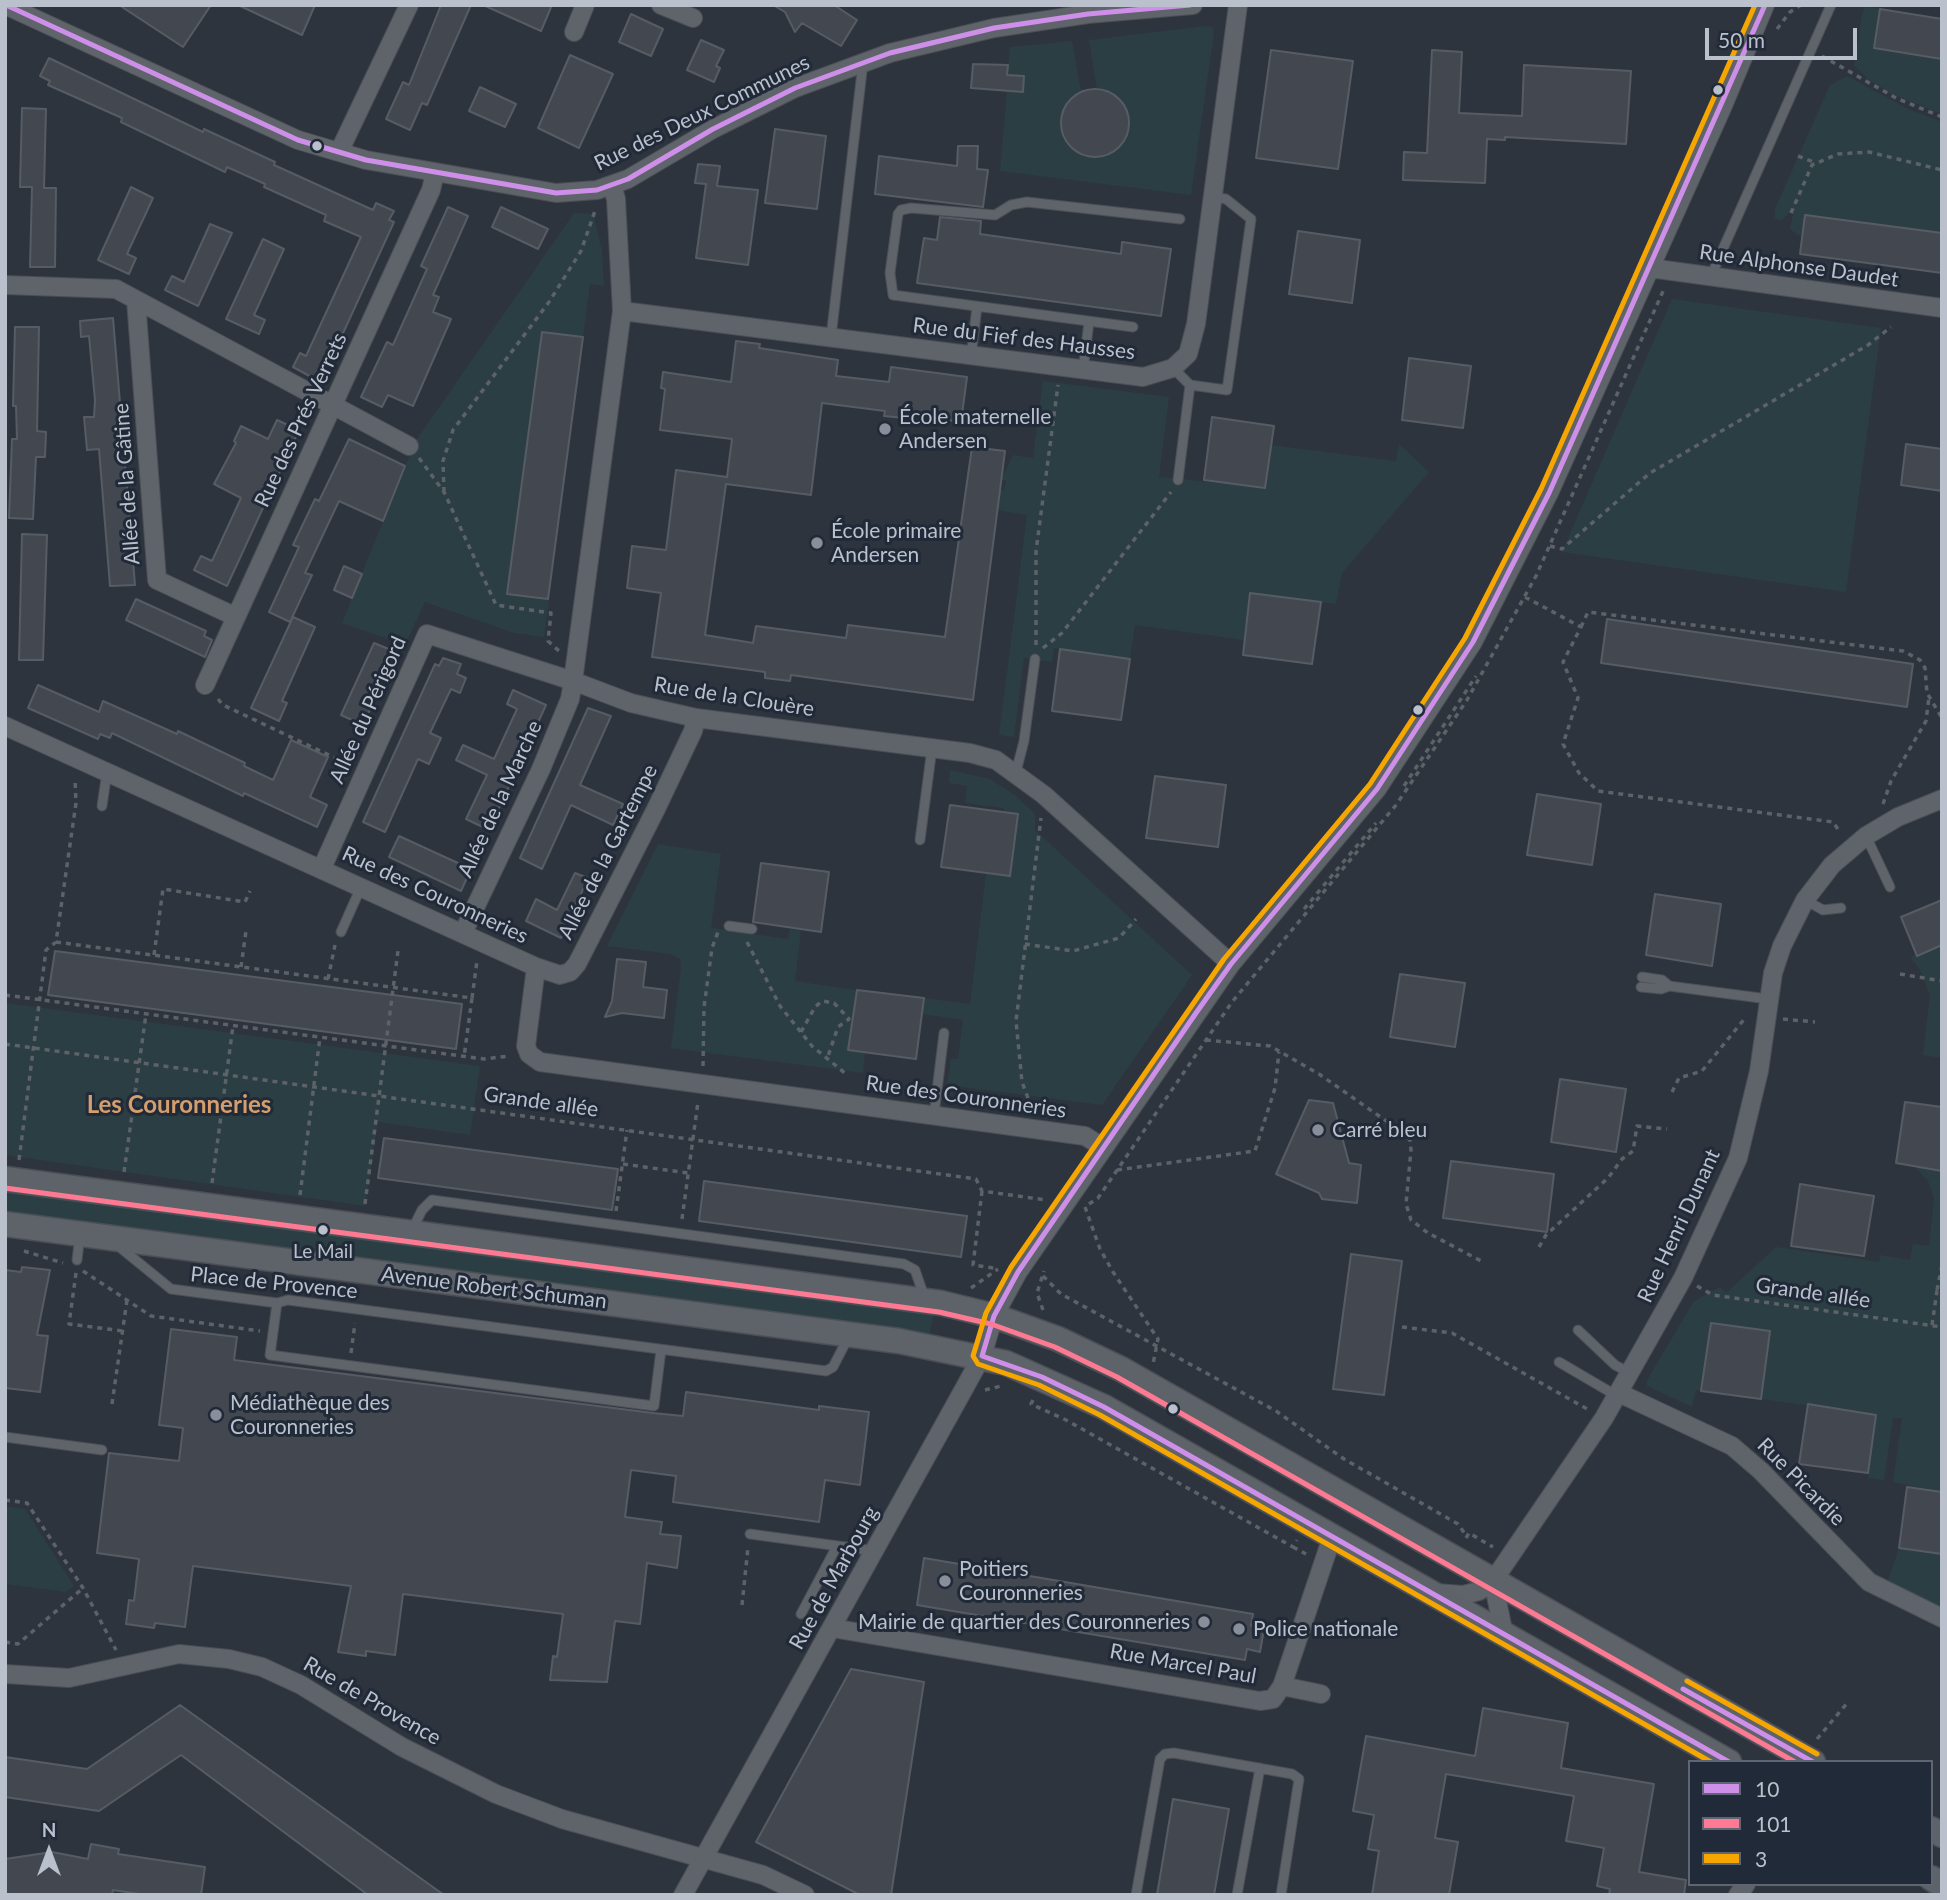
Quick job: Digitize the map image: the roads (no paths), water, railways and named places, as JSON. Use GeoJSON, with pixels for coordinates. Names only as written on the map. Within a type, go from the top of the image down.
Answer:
{"type":"FeatureCollection","features":[{"type":"Feature","properties":{"kind":"main road","name":"Avenue Robert Schuman"},"geometry":{"type":"LineString","coordinates":[[12,1171],[411,1232],[926,1301],[994,1316],[1058,1339],[1121,1369],[1809,1760]]}},
{"type":"Feature","properties":{"kind":"main road","name":"Avenue Robert Schuman"},"geometry":{"type":"LineString","coordinates":[[5,1224],[849,1334],[982,1356],[1042,1377],[1104,1406],[1725,1760]]}},
{"type":"Feature","properties":{"kind":"street","name":"Rue des Deux Communes"},"geometry":{"type":"LineString","coordinates":[[5,5],[298,139],[339,152],[435,173],[556,193],[597,190],[614,192],[628,180],[713,129],[795,88],[937,40],[1050,12],[1193,5]]}},
{"type":"Feature","properties":{"kind":"street"},"geometry":{"type":"LineString","coordinates":[[339,152],[409,5]]}},
{"type":"Feature","properties":{"kind":"street"},"geometry":{"type":"LineString","coordinates":[[574,32],[586,5]]}},
{"type":"Feature","properties":{"kind":"street"},"geometry":{"type":"LineString","coordinates":[[661,5],[693,19]]}},
{"type":"Feature","properties":{"kind":"street"},"geometry":{"type":"LineString","coordinates":[[1173,368],[1188,354],[1193,342],[1238,5]]}},
{"type":"Feature","properties":{"kind":"street","name":"Rue de Marbourg"},"geometry":{"type":"LineString","coordinates":[[683,1895],[982,1356],[994,1316],[1018,1272],[1231,964],[1377,789],[1445,687],[1504,586],[1650,268],[1765,5]]}},
{"type":"Feature","properties":{"kind":"street","name":"Rue des Prés Verrets"},"geometry":{"type":"LineString","coordinates":[[205,685],[234,616],[431,190],[435,173]]}},
{"type":"Feature","properties":{"kind":"street"},"geometry":{"type":"LineString","coordinates":[[573,681],[622,311],[614,192]]}},
{"type":"Feature","properties":{"kind":"street","name":"Rue Alphonse Daudet"},"geometry":{"type":"LineString","coordinates":[[1650,268],[1942,309]]}},
{"type":"Feature","properties":{"kind":"street"},"geometry":{"type":"LineString","coordinates":[[5,285],[116,289],[409,446]]}},
{"type":"Feature","properties":{"kind":"street","name":"Allée de la Gâtine"},"geometry":{"type":"LineString","coordinates":[[136,300],[157,580],[234,616]]}},
{"type":"Feature","properties":{"kind":"street","name":"Rue du Fief des Hausses"},"geometry":{"type":"LineString","coordinates":[[622,311],[1143,377],[1173,368]]}},
{"type":"Feature","properties":{"kind":"street","name":"Allée du Périgord"},"geometry":{"type":"LineString","coordinates":[[322,868],[427,634],[573,681]]}},
{"type":"Feature","properties":{"kind":"street","name":"Rue de la Clouère"},"geometry":{"type":"LineString","coordinates":[[573,681],[650,708],[696,718],[932,748],[996,760],[1044,795],[1231,964]]}},
{"type":"Feature","properties":{"kind":"street","name":"Allée de la Marche"},"geometry":{"type":"LineString","coordinates":[[463,933],[541,769],[570,699],[573,681]]}},
{"type":"Feature","properties":{"kind":"street","name":"Allée de la Gartempe"},"geometry":{"type":"LineString","coordinates":[[536,967],[560,975],[570,972],[577,964],[661,799],[693,731],[696,718]]}},
{"type":"Feature","properties":{"kind":"street","name":"Rue des Couronneries"},"geometry":{"type":"LineString","coordinates":[[5,726],[106,780],[322,868],[536,967],[526,1035],[529,1054],[540,1062],[1086,1136],[1104,1147]]}},
{"type":"Feature","properties":{"kind":"street","name":"Rue Henri Dunant"},"geometry":{"type":"LineString","coordinates":[[1493,1581],[1618,1394],[1683,1278],[1738,1158],[1759,1071],[1768,999],[1782,946],[1805,900],[1832,865],[1866,836],[1886,823],[1942,799]]}},
{"type":"Feature","properties":{"kind":"street","name":"Rue Picardie"},"geometry":{"type":"LineString","coordinates":[[1618,1394],[1732,1446],[1761,1471],[1869,1582],[1942,1618]]}},
{"type":"Feature","properties":{"kind":"street","name":"Rue Marcel Paul"},"geometry":{"type":"LineString","coordinates":[[832,1628],[1260,1701],[1273,1699],[1282,1686],[1332,1537]]}},
{"type":"Feature","properties":{"kind":"street"},"geometry":{"type":"LineString","coordinates":[[1429,1592],[1463,1595],[1479,1591],[1493,1581],[1504,1635]]}},
{"type":"Feature","properties":{"kind":"street","name":"Rue de Provence"},"geometry":{"type":"LineString","coordinates":[[5,1674],[56,1679],[179,1654],[229,1659],[262,1667],[301,1685],[402,1747],[496,1794],[562,1819],[763,1875],[805,1895]]}},
{"type":"Feature","properties":{"kind":"street"},"geometry":{"type":"LineString","coordinates":[[1282,1686],[1321,1694]]}},
{"type":"Feature","properties":{"kind":"lane"},"geometry":{"type":"LineString","coordinates":[[1711,276],[1831,5]]}},
{"type":"Feature","properties":{"kind":"lane"},"geometry":{"type":"LineString","coordinates":[[831,337],[863,63]]}},
{"type":"Feature","properties":{"kind":"lane"},"geometry":{"type":"LineString","coordinates":[[1173,368],[1190,385],[1227,390],[1251,219],[1226,200],[1213,197]]}},
{"type":"Feature","properties":{"kind":"lane"},"geometry":{"type":"LineString","coordinates":[[1133,327],[893,295],[890,273],[896,221],[901,210],[911,208],[986,216],[1000,214],[1011,205],[1027,202],[1180,219]]}},
{"type":"Feature","properties":{"kind":"lane"},"geometry":{"type":"LineString","coordinates":[[971,356],[977,307]]}},
{"type":"Feature","properties":{"kind":"lane"},"geometry":{"type":"LineString","coordinates":[[1083,370],[1089,322]]}},
{"type":"Feature","properties":{"kind":"lane"},"geometry":{"type":"LineString","coordinates":[[1178,480],[1190,385]]}},
{"type":"Feature","properties":{"kind":"lane"},"geometry":{"type":"LineString","coordinates":[[1016,772],[1024,741],[1035,659]]}},
{"type":"Feature","properties":{"kind":"lane"},"geometry":{"type":"LineString","coordinates":[[920,841],[932,748]]}},
{"type":"Feature","properties":{"kind":"lane"},"geometry":{"type":"LineString","coordinates":[[102,806],[106,780]]}},
{"type":"Feature","properties":{"kind":"lane"},"geometry":{"type":"LineString","coordinates":[[1866,836],[1890,887]]}},
{"type":"Feature","properties":{"kind":"lane"},"geometry":{"type":"LineString","coordinates":[[341,932],[362,886]]}},
{"type":"Feature","properties":{"kind":"lane"},"geometry":{"type":"LineString","coordinates":[[1805,900],[1824,910],[1841,908]]}},
{"type":"Feature","properties":{"kind":"lane"},"geometry":{"type":"LineString","coordinates":[[729,926],[747,928]]}},
{"type":"Feature","properties":{"kind":"lane"},"geometry":{"type":"LineString","coordinates":[[1642,982],[1662,981],[1669,986],[1768,999]]}},
{"type":"Feature","properties":{"kind":"lane"},"geometry":{"type":"LineString","coordinates":[[934,1115],[944,1033]]}},
{"type":"Feature","properties":{"kind":"lane"},"geometry":{"type":"LineString","coordinates":[[411,1232],[422,1210],[432,1200],[904,1264],[915,1270],[926,1301]]}},
{"type":"Feature","properties":{"kind":"lane"},"geometry":{"type":"LineString","coordinates":[[77,1264],[81,1234]]}},
{"type":"Feature","properties":{"kind":"lane","name":"Place de Provence"},"geometry":{"type":"LineString","coordinates":[[107,1237],[171,1289],[277,1303],[288,1300],[826,1371],[833,1367],[849,1334]]}},
{"type":"Feature","properties":{"kind":"lane"},"geometry":{"type":"LineString","coordinates":[[277,1303],[270,1355],[654,1406],[661,1350]]}},
{"type":"Feature","properties":{"kind":"lane"},"geometry":{"type":"LineString","coordinates":[[1578,1330],[1615,1365],[1630,1373]]}},
{"type":"Feature","properties":{"kind":"lane"},"geometry":{"type":"LineString","coordinates":[[1559,1362],[1618,1394]]}},
{"type":"Feature","properties":{"kind":"lane"},"geometry":{"type":"LineString","coordinates":[[5,1437],[102,1450]]}},
{"type":"Feature","properties":{"kind":"lane"},"geometry":{"type":"LineString","coordinates":[[750,1534],[875,1551]]}},
{"type":"Feature","properties":{"kind":"lane"},"geometry":{"type":"LineString","coordinates":[[801,1614],[837,1546]]}},
{"type":"Feature","properties":{"kind":"lane"},"geometry":{"type":"LineString","coordinates":[[1136,1895],[1160,1759],[1165,1754],[1174,1753],[1292,1774],[1299,1779],[1300,1787],[1281,1895]]}},
{"type":"Feature","properties":{"kind":"lane"},"geometry":{"type":"LineString","coordinates":[[1237,1895],[1260,1768]]}},
{"type":"Feature","properties":{"kind":"place","name":"École maternelle Andersen"},"geometry":{"type":"Point","coordinates":[885,429]}},
{"type":"Feature","properties":{"kind":"place","name":"École primaire Andersen"},"geometry":{"type":"Point","coordinates":[817,543]}},
{"type":"Feature","properties":{"kind":"place","name":"Carré bleu"},"geometry":{"type":"Point","coordinates":[1318,1130]}},
{"type":"Feature","properties":{"kind":"place","name":"Le Mail"},"geometry":{"type":"Point","coordinates":[323,1230]}},
{"type":"Feature","properties":{"kind":"place","name":"Médiathèque des Couronneries"},"geometry":{"type":"Point","coordinates":[216,1415]}},
{"type":"Feature","properties":{"kind":"place","name":"Poitiers Couronneries"},"geometry":{"type":"Point","coordinates":[945,1581]}},
{"type":"Feature","properties":{"kind":"place","name":"Mairie de quartier des Couronneries"},"geometry":{"type":"Point","coordinates":[1204,1622]}},
{"type":"Feature","properties":{"kind":"place","name":"Police nationale"},"geometry":{"type":"Point","coordinates":[1239,1629]}},
{"type":"Feature","properties":{"kind":"district","name":"Les Couronneries"},"geometry":{"type":"Point","coordinates":[179,1105]}}]}
